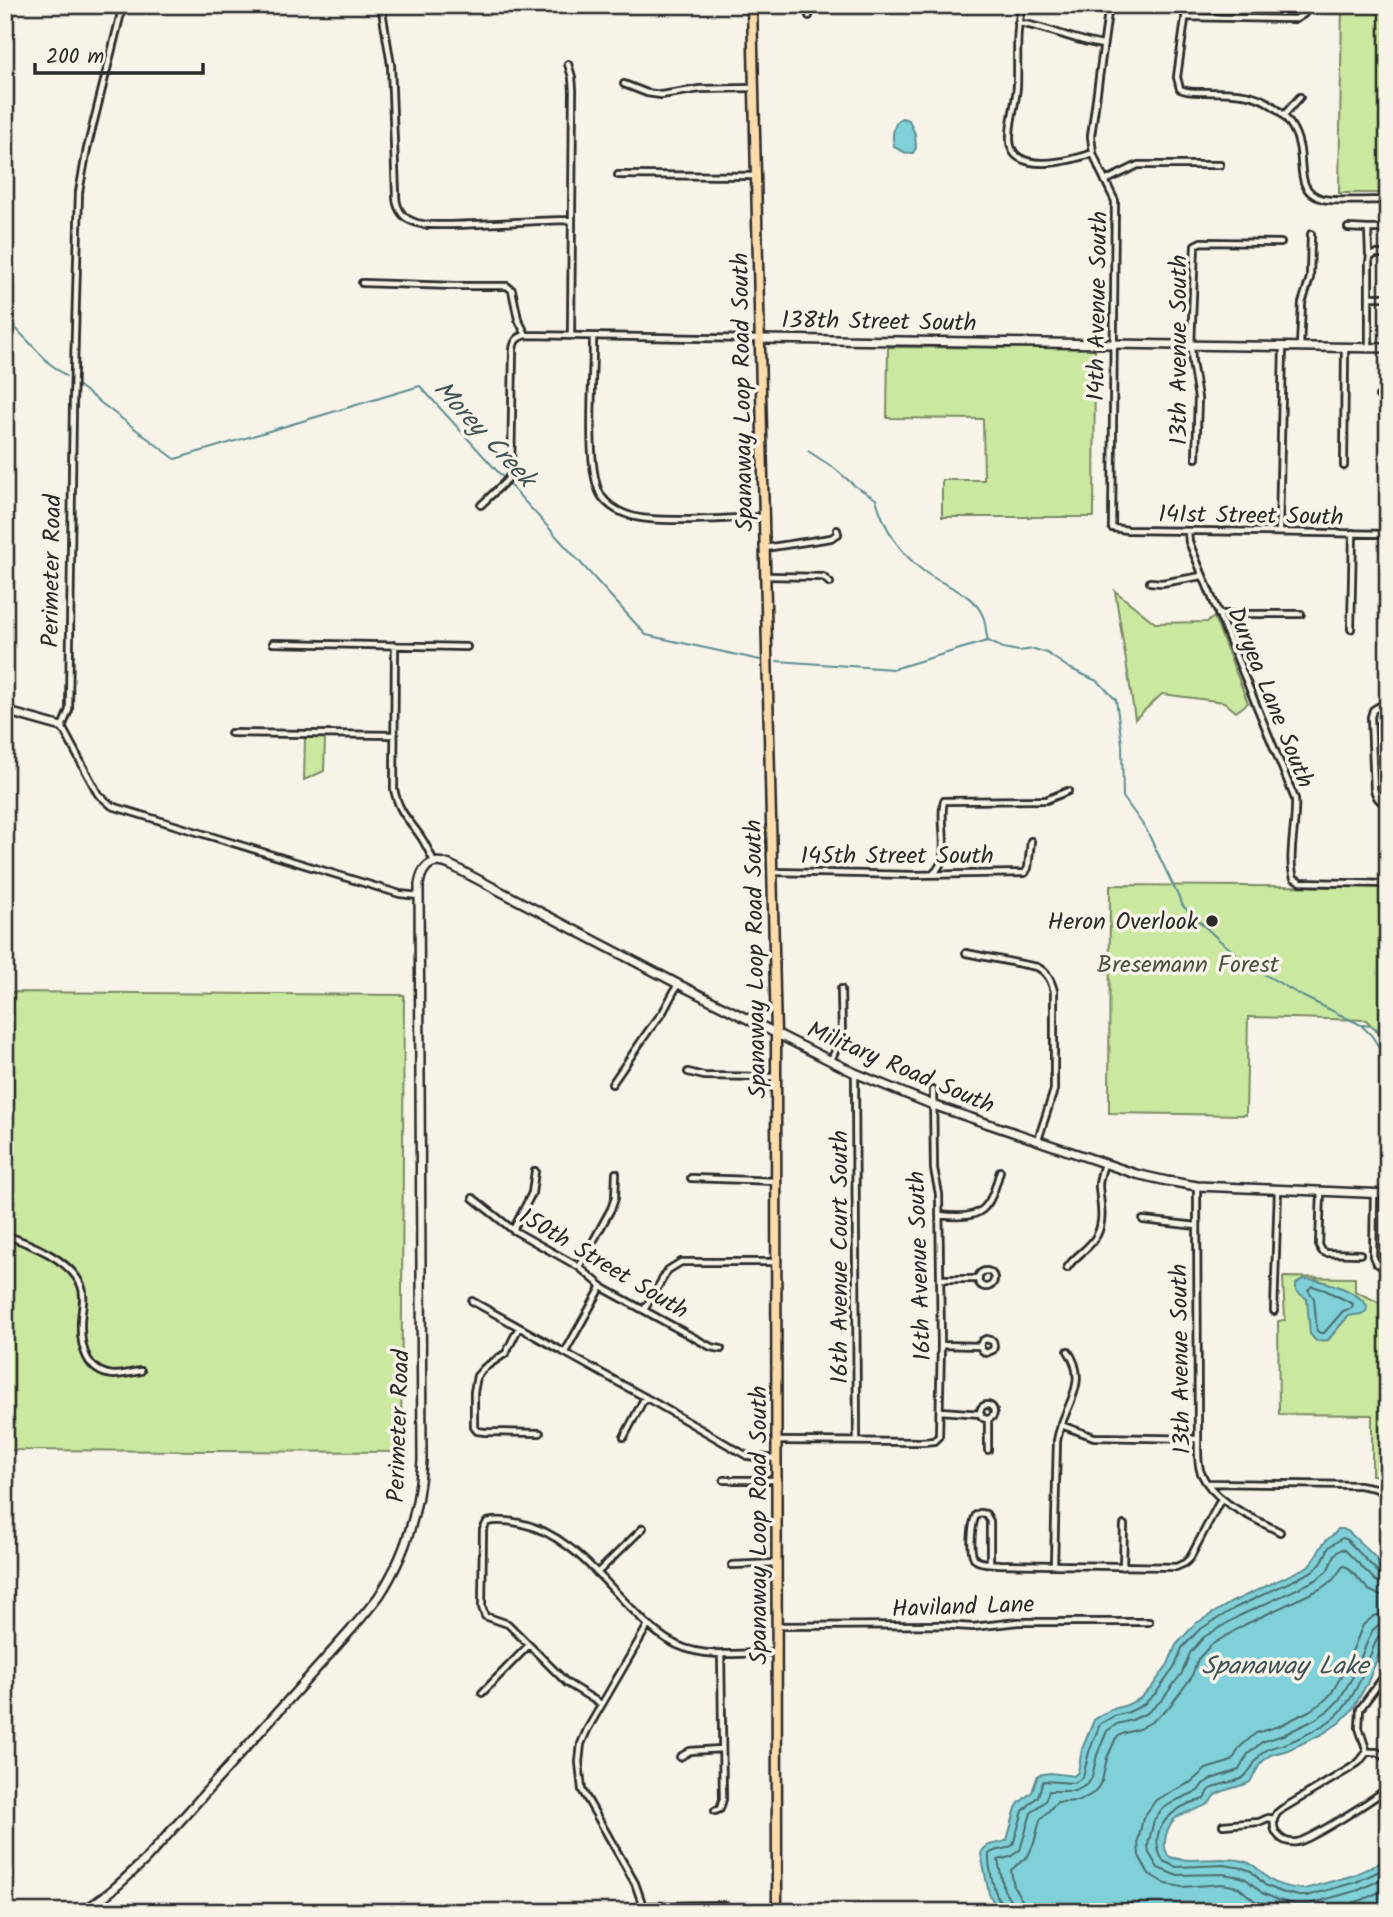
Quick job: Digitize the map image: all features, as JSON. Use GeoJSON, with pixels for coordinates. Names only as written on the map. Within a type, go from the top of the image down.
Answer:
{"type":"FeatureCollection","features":[{"type":"Feature","properties":{"kind":"main road","name":"Spanaway Loop Road South"},"geometry":{"type":"LineString","coordinates":[[752,5],[777,1077],[777,1912]]}},
{"type":"Feature","properties":{"kind":"street","name":"Perimeter Road"},"geometry":{"type":"LineString","coordinates":[[62,727],[69,710],[78,202],[87,149],[123,5]]}},
{"type":"Feature","properties":{"kind":"street"},"geometry":{"type":"LineString","coordinates":[[381,5],[391,65],[396,195],[400,212],[410,221],[431,224],[470,225],[572,220]]}},
{"type":"Feature","properties":{"kind":"street"},"geometry":{"type":"LineString","coordinates":[[809,5],[809,16]]}},
{"type":"Feature","properties":{"kind":"street"},"geometry":{"type":"LineString","coordinates":[[1022,5],[1018,23],[1017,90],[1010,138],[1011,149],[1019,159],[1027,161],[1064,162],[1093,153]]}},
{"type":"Feature","properties":{"kind":"street","name":"14th Avenue South"},"geometry":{"type":"LineString","coordinates":[[1110,5],[1091,131],[1093,153],[1115,201],[1113,529]]}},
{"type":"Feature","properties":{"kind":"street"},"geometry":{"type":"LineString","coordinates":[[1187,5],[1177,77],[1179,88],[1189,92],[1253,95],[1267,101],[1282,113],[1297,136],[1303,182],[1311,192],[1323,199],[1388,200]]}},
{"type":"Feature","properties":{"kind":"street"},"geometry":{"type":"LineString","coordinates":[[1185,17],[1297,19],[1304,14],[1306,5]]}},
{"type":"Feature","properties":{"kind":"street"},"geometry":{"type":"LineString","coordinates":[[1018,23],[1050,29],[1087,43],[1103,45]]}},
{"type":"Feature","properties":{"kind":"street"},"geometry":{"type":"LineString","coordinates":[[568,64],[573,90],[571,335]]}},
{"type":"Feature","properties":{"kind":"street"},"geometry":{"type":"LineString","coordinates":[[624,84],[661,95],[701,89],[754,88]]}},
{"type":"Feature","properties":{"kind":"street"},"geometry":{"type":"LineString","coordinates":[[1282,113],[1300,97]]}},
{"type":"Feature","properties":{"kind":"street"},"geometry":{"type":"LineString","coordinates":[[1105,181],[1138,165],[1220,165]]}},
{"type":"Feature","properties":{"kind":"street"},"geometry":{"type":"LineString","coordinates":[[618,175],[756,176]]}},
{"type":"Feature","properties":{"kind":"street"},"geometry":{"type":"LineString","coordinates":[[1348,228],[1388,229]]}},
{"type":"Feature","properties":{"kind":"street"},"geometry":{"type":"LineString","coordinates":[[1368,229],[1369,347]]}},
{"type":"Feature","properties":{"kind":"street"},"geometry":{"type":"LineString","coordinates":[[1300,346],[1302,303],[1310,278],[1311,234]]}},
{"type":"Feature","properties":{"kind":"street","name":"13th Avenue South"},"geometry":{"type":"LineString","coordinates":[[1196,458],[1198,398],[1191,345],[1196,243],[1281,243]]}},
{"type":"Feature","properties":{"kind":"street"},"geometry":{"type":"LineString","coordinates":[[1370,257],[1375,254],[1388,254]]}},
{"type":"Feature","properties":{"kind":"street"},"geometry":{"type":"LineString","coordinates":[[362,283],[507,286],[512,290],[518,319],[526,335],[517,338],[514,345],[511,473],[481,505]]}},
{"type":"Feature","properties":{"kind":"street"},"geometry":{"type":"LineString","coordinates":[[1369,296],[1388,297]]}},
{"type":"Feature","properties":{"kind":"street","name":"138th Street South"},"geometry":{"type":"LineString","coordinates":[[526,335],[1388,348]]}},
{"type":"Feature","properties":{"kind":"street"},"geometry":{"type":"LineString","coordinates":[[593,337],[592,466],[597,488],[610,505],[624,513],[650,519],[764,517]]}},
{"type":"Feature","properties":{"kind":"street"},"geometry":{"type":"LineString","coordinates":[[1279,531],[1283,346]]}},
{"type":"Feature","properties":{"kind":"street"},"geometry":{"type":"LineString","coordinates":[[1344,466],[1345,347]]}},
{"type":"Feature","properties":{"kind":"street"},"geometry":{"type":"LineString","coordinates":[[1379,396],[1388,396]]}},
{"type":"Feature","properties":{"kind":"street","name":"141st Street South"},"geometry":{"type":"LineString","coordinates":[[1113,529],[1388,534]]}},
{"type":"Feature","properties":{"kind":"street"},"geometry":{"type":"LineString","coordinates":[[765,548],[831,538],[838,534],[837,530]]}},
{"type":"Feature","properties":{"kind":"street","name":"Duryea Lane South"},"geometry":{"type":"LineString","coordinates":[[1188,532],[1202,576],[1295,799],[1292,875],[1297,881],[1388,884]]}},
{"type":"Feature","properties":{"kind":"street"},"geometry":{"type":"LineString","coordinates":[[1351,629],[1353,534]]}},
{"type":"Feature","properties":{"kind":"street"},"geometry":{"type":"LineString","coordinates":[[766,576],[823,577],[830,583]]}},
{"type":"Feature","properties":{"kind":"street"},"geometry":{"type":"LineString","coordinates":[[1150,582],[1163,583],[1202,576]]}},
{"type":"Feature","properties":{"kind":"street"},"geometry":{"type":"LineString","coordinates":[[1218,614],[1301,614]]}},
{"type":"Feature","properties":{"kind":"street"},"geometry":{"type":"LineString","coordinates":[[273,643],[467,647]]}},
{"type":"Feature","properties":{"kind":"street"},"geometry":{"type":"LineString","coordinates":[[395,645],[394,789],[402,814],[425,843],[435,863]]}},
{"type":"Feature","properties":{"kind":"street"},"geometry":{"type":"LineString","coordinates":[[1388,702],[1373,709],[1371,717],[1374,789],[1379,800],[1388,805]]}},
{"type":"Feature","properties":{"kind":"street"},"geometry":{"type":"LineString","coordinates":[[5,711],[62,727],[98,794],[112,806],[400,894],[420,896]]}},
{"type":"Feature","properties":{"kind":"street"},"geometry":{"type":"LineString","coordinates":[[231,733],[394,735]]}},
{"type":"Feature","properties":{"kind":"street"},"geometry":{"type":"LineString","coordinates":[[931,875],[939,869],[942,858],[943,802],[1046,800],[1068,792]]}},
{"type":"Feature","properties":{"kind":"street","name":"145th Street South"},"geometry":{"type":"LineString","coordinates":[[773,872],[931,875],[1020,873],[1026,872],[1028,868],[1031,841]]}},
{"type":"Feature","properties":{"kind":"street","name":"Military Road South"},"geometry":{"type":"LineString","coordinates":[[435,863],[443,862],[454,867],[776,1035],[855,1073],[933,1105],[1157,1179],[1197,1186],[1388,1194]]}},
{"type":"Feature","properties":{"kind":"street","name":"Perimeter Road"},"geometry":{"type":"LineString","coordinates":[[80,1912],[110,1892],[146,1859],[351,1630],[378,1597],[397,1564],[411,1528],[420,1489],[422,1461],[419,884],[423,871],[435,863]]}},
{"type":"Feature","properties":{"kind":"street"},"geometry":{"type":"LineString","coordinates":[[967,953],[1037,967],[1045,972],[1052,983],[1054,1090],[1037,1141]]}},
{"type":"Feature","properties":{"kind":"street"},"geometry":{"type":"LineString","coordinates":[[612,1084],[663,1012],[678,984]]}},
{"type":"Feature","properties":{"kind":"street"},"geometry":{"type":"LineString","coordinates":[[830,1061],[842,1035],[841,989]]}},
{"type":"Feature","properties":{"kind":"street"},"geometry":{"type":"LineString","coordinates":[[688,1072],[704,1076],[777,1077]]}},
{"type":"Feature","properties":{"kind":"street","name":"16th Avenue Court South"},"geometry":{"type":"LineString","coordinates":[[855,1073],[857,1440]]}},
{"type":"Feature","properties":{"kind":"street","name":"16th Avenue South"},"geometry":{"type":"LineString","coordinates":[[857,1440],[922,1442],[936,1440],[940,1434],[939,1187],[933,1169],[933,1090]]}},
{"type":"Feature","properties":{"kind":"street"},"geometry":{"type":"LineString","coordinates":[[1067,1268],[1088,1248],[1099,1229],[1099,1182],[1104,1163]]}},
{"type":"Feature","properties":{"kind":"street"},"geometry":{"type":"LineString","coordinates":[[513,1230],[532,1193],[535,1171]]}},
{"type":"Feature","properties":{"kind":"street"},"geometry":{"type":"LineString","coordinates":[[939,1215],[971,1216],[980,1212],[994,1193],[1000,1171]]}},
{"type":"Feature","properties":{"kind":"street"},"geometry":{"type":"LineString","coordinates":[[579,1268],[611,1209],[615,1198],[616,1173]]}},
{"type":"Feature","properties":{"kind":"street"},"geometry":{"type":"LineString","coordinates":[[691,1178],[778,1181]]}},
{"type":"Feature","properties":{"kind":"street","name":"13th Avenue South"},"geometry":{"type":"LineString","coordinates":[[1197,1186],[1200,1469],[1221,1499],[1280,1532]]}},
{"type":"Feature","properties":{"kind":"street"},"geometry":{"type":"LineString","coordinates":[[1274,1311],[1278,1189]]}},
{"type":"Feature","properties":{"kind":"street"},"geometry":{"type":"LineString","coordinates":[[1321,1191],[1319,1245],[1322,1251],[1360,1254]]}},
{"type":"Feature","properties":{"kind":"street"},"geometry":{"type":"LineString","coordinates":[[1374,1193],[1373,1256],[1376,1264],[1388,1269]]}},
{"type":"Feature","properties":{"kind":"street","name":"150th Street South"},"geometry":{"type":"LineString","coordinates":[[473,1198],[513,1230],[579,1268],[602,1285],[711,1347],[722,1349]]}},
{"type":"Feature","properties":{"kind":"street"},"geometry":{"type":"LineString","coordinates":[[1143,1220],[1197,1226]]}},
{"type":"Feature","properties":{"kind":"street"},"geometry":{"type":"LineString","coordinates":[[5,1235],[43,1250],[76,1277],[82,1288],[81,1341],[89,1364],[97,1371],[114,1375],[141,1371]]}},
{"type":"Feature","properties":{"kind":"street"},"geometry":{"type":"LineString","coordinates":[[644,1310],[668,1270],[681,1262],[778,1262]]}},
{"type":"Feature","properties":{"kind":"street"},"geometry":{"type":"LineString","coordinates":[[940,1279],[979,1279]]}},
{"type":"Feature","properties":{"kind":"street"},"geometry":{"type":"LineString","coordinates":[[565,1352],[602,1285]]}},
{"type":"Feature","properties":{"kind":"street"},"geometry":{"type":"LineString","coordinates":[[472,1301],[747,1456],[778,1459]]}},
{"type":"Feature","properties":{"kind":"street"},"geometry":{"type":"LineString","coordinates":[[519,1327],[506,1353],[484,1368],[475,1380],[474,1425],[477,1431],[540,1433]]}},
{"type":"Feature","properties":{"kind":"street"},"geometry":{"type":"LineString","coordinates":[[941,1345],[980,1346]]}},
{"type":"Feature","properties":{"kind":"street"},"geometry":{"type":"LineString","coordinates":[[1054,1565],[1057,1441],[1076,1387],[1075,1364],[1068,1351]]}},
{"type":"Feature","properties":{"kind":"street"},"geometry":{"type":"LineString","coordinates":[[624,1437],[645,1397]]}},
{"type":"Feature","properties":{"kind":"street"},"geometry":{"type":"LineString","coordinates":[[981,1414],[983,1406],[992,1407],[994,1414],[988,1419]]}},
{"type":"Feature","properties":{"kind":"street"},"geometry":{"type":"LineString","coordinates":[[941,1411],[981,1414],[988,1419]]}},
{"type":"Feature","properties":{"kind":"street"},"geometry":{"type":"LineString","coordinates":[[988,1419],[988,1450]]}},
{"type":"Feature","properties":{"kind":"street"},"geometry":{"type":"LineString","coordinates":[[1061,1425],[1094,1437],[1198,1440]]}},
{"type":"Feature","properties":{"kind":"street"},"geometry":{"type":"LineString","coordinates":[[778,1441],[857,1440]]}},
{"type":"Feature","properties":{"kind":"street"},"geometry":{"type":"LineString","coordinates":[[724,1480],[778,1480]]}},
{"type":"Feature","properties":{"kind":"street"},"geometry":{"type":"LineString","coordinates":[[1208,1483],[1359,1485],[1386,1494],[1388,1507]]}},
{"type":"Feature","properties":{"kind":"street"},"geometry":{"type":"LineString","coordinates":[[990,1563],[990,1521],[986,1514],[982,1513],[975,1515],[972,1522],[971,1552],[976,1560],[990,1563],[1171,1568],[1190,1558],[1221,1499]]}},
{"type":"Feature","properties":{"kind":"street"},"geometry":{"type":"LineString","coordinates":[[601,1704],[567,1683],[509,1624],[485,1615],[482,1607],[483,1530],[487,1522],[514,1522],[543,1529],[565,1542],[665,1639],[692,1651],[778,1652]]}},
{"type":"Feature","properties":{"kind":"street"},"geometry":{"type":"LineString","coordinates":[[1123,1567],[1124,1525]]}},
{"type":"Feature","properties":{"kind":"street"},"geometry":{"type":"LineString","coordinates":[[597,1573],[643,1528]]}},
{"type":"Feature","properties":{"kind":"street"},"geometry":{"type":"LineString","coordinates":[[732,1565],[778,1563]]}},
{"type":"Feature","properties":{"kind":"street","name":"Haviland Lane"},"geometry":{"type":"LineString","coordinates":[[777,1626],[973,1627],[1018,1622],[1149,1622]]}},
{"type":"Feature","properties":{"kind":"street"},"geometry":{"type":"LineString","coordinates":[[648,1625],[601,1704],[581,1744],[580,1783],[635,1883],[644,1909],[725,1905]]}},
{"type":"Feature","properties":{"kind":"street"},"geometry":{"type":"LineString","coordinates":[[482,1693],[529,1644]]}},
{"type":"Feature","properties":{"kind":"street"},"geometry":{"type":"LineString","coordinates":[[715,1811],[720,1809],[723,1798],[721,1653]]}},
{"type":"Feature","properties":{"kind":"street"},"geometry":{"type":"LineString","coordinates":[[1367,1752],[1359,1728],[1360,1709],[1388,1671]]}},
{"type":"Feature","properties":{"kind":"street"},"geometry":{"type":"LineString","coordinates":[[681,1757],[690,1751],[721,1749]]}},
{"type":"Feature","properties":{"kind":"street"},"geometry":{"type":"LineString","coordinates":[[1388,1759],[1377,1752],[1367,1752],[1356,1765],[1277,1813],[1274,1829],[1280,1838],[1299,1842],[1388,1787]]}},
{"type":"Feature","properties":{"kind":"street"},"geometry":{"type":"LineString","coordinates":[[1223,1825],[1274,1819]]}},
{"type":"Feature","properties":{"kind":"green space"},"geometry":{"type":"Polygon","coordinates":[[[1342,5],[1388,5],[1388,193],[1339,193],[1342,5]]]}},
{"type":"Feature","properties":{"kind":"green space"},"geometry":{"type":"Polygon","coordinates":[[[888,347],[1095,348],[1094,517],[942,517],[942,480],[984,480],[983,419],[887,418],[888,347]]]}},
{"type":"Feature","properties":{"kind":"green space"},"geometry":{"type":"Polygon","coordinates":[[[1115,591],[1155,623],[1207,622],[1214,617],[1248,703],[1236,712],[1224,702],[1162,694],[1135,719],[1115,591]]]}},
{"type":"Feature","properties":{"kind":"green space"},"geometry":{"type":"Polygon","coordinates":[[[305,737],[325,738],[324,771],[304,780],[305,737]]]}},
{"type":"Feature","properties":{"kind":"green space","name":"Bresemann Forest"},"geometry":{"type":"Polygon","coordinates":[[[1110,885],[1388,887],[1388,1043],[1366,1020],[1248,1017],[1246,1115],[1109,1113],[1110,885]]]}},
{"type":"Feature","properties":{"kind":"green space"},"geometry":{"type":"Polygon","coordinates":[[[5,992],[404,995],[401,1452],[5,1450],[5,992]]]}},
{"type":"Feature","properties":{"kind":"green space"},"geometry":{"type":"Polygon","coordinates":[[[1283,1277],[1355,1278],[1355,1291],[1388,1307],[1388,1476],[1372,1475],[1372,1415],[1279,1414],[1278,1321],[1285,1320],[1283,1277]],[[1315,1279],[1307,1299],[1309,1313],[1328,1340],[1348,1316],[1367,1306],[1351,1292],[1315,1279]]]}},
{"type":"Feature","properties":{"kind":"water"},"geometry":{"type":"Polygon","coordinates":[[[902,118],[909,120],[915,134],[916,148],[913,153],[906,153],[894,147],[895,127],[902,118]]]}},
{"type":"Feature","properties":{"kind":"water"},"geometry":{"type":"Polygon","coordinates":[[[1303,1279],[1329,1283],[1347,1290],[1362,1300],[1367,1306],[1366,1312],[1348,1316],[1328,1340],[1316,1341],[1310,1334],[1307,1299],[1296,1291],[1296,1284],[1303,1279]]]}},
{"type":"Feature","properties":{"kind":"water","name":"Spanaway Lake"},"geometry":{"type":"Polygon","coordinates":[[[1338,1529],[1349,1532],[1388,1573],[1388,1636],[1367,1684],[1352,1710],[1339,1723],[1288,1750],[1270,1755],[1260,1764],[1250,1782],[1217,1794],[1208,1804],[1173,1821],[1166,1835],[1165,1846],[1168,1856],[1176,1859],[1233,1859],[1247,1862],[1273,1881],[1301,1889],[1354,1875],[1388,1859],[1388,1912],[1029,1912],[1025,1909],[997,1908],[989,1894],[981,1854],[989,1845],[1007,1840],[1016,1808],[1032,1792],[1038,1775],[1050,1773],[1074,1776],[1078,1772],[1082,1749],[1094,1720],[1110,1710],[1139,1699],[1151,1688],[1168,1664],[1176,1645],[1195,1624],[1232,1602],[1307,1567],[1322,1545],[1338,1529]]]}},
{"type":"Feature","properties":{"kind":"waterway","name":"Morey Creek"},"geometry":{"type":"LineString","coordinates":[[5,317],[49,363],[66,376]]}},
{"type":"Feature","properties":{"kind":"waterway","name":"Morey Creek"},"geometry":{"type":"LineString","coordinates":[[76,384],[175,459],[420,386],[646,635],[760,660]]}},
{"type":"Feature","properties":{"kind":"waterway"},"geometry":{"type":"LineString","coordinates":[[808,451],[876,499],[883,520],[906,555],[930,576],[966,596],[980,610],[988,641],[1003,648],[1019,651],[1034,649],[1047,653],[1069,668],[1099,682],[1116,700],[1122,744],[1123,797],[1146,829],[1183,906],[1219,940],[1257,970],[1361,1025],[1388,1058]]}},
{"type":"Feature","properties":{"kind":"waterway","name":"Morey Creek"},"geometry":{"type":"LineString","coordinates":[[777,661],[893,669],[987,641]]}},
{"type":"Feature","properties":{"kind":"waterway"},"geometry":{"type":"LineString","coordinates":[[1363,1025],[1388,1035]]}},
{"type":"Feature","properties":{"kind":"place","name":"Heron Overlook"},"geometry":{"type":"Point","coordinates":[1212,921]}}]}
